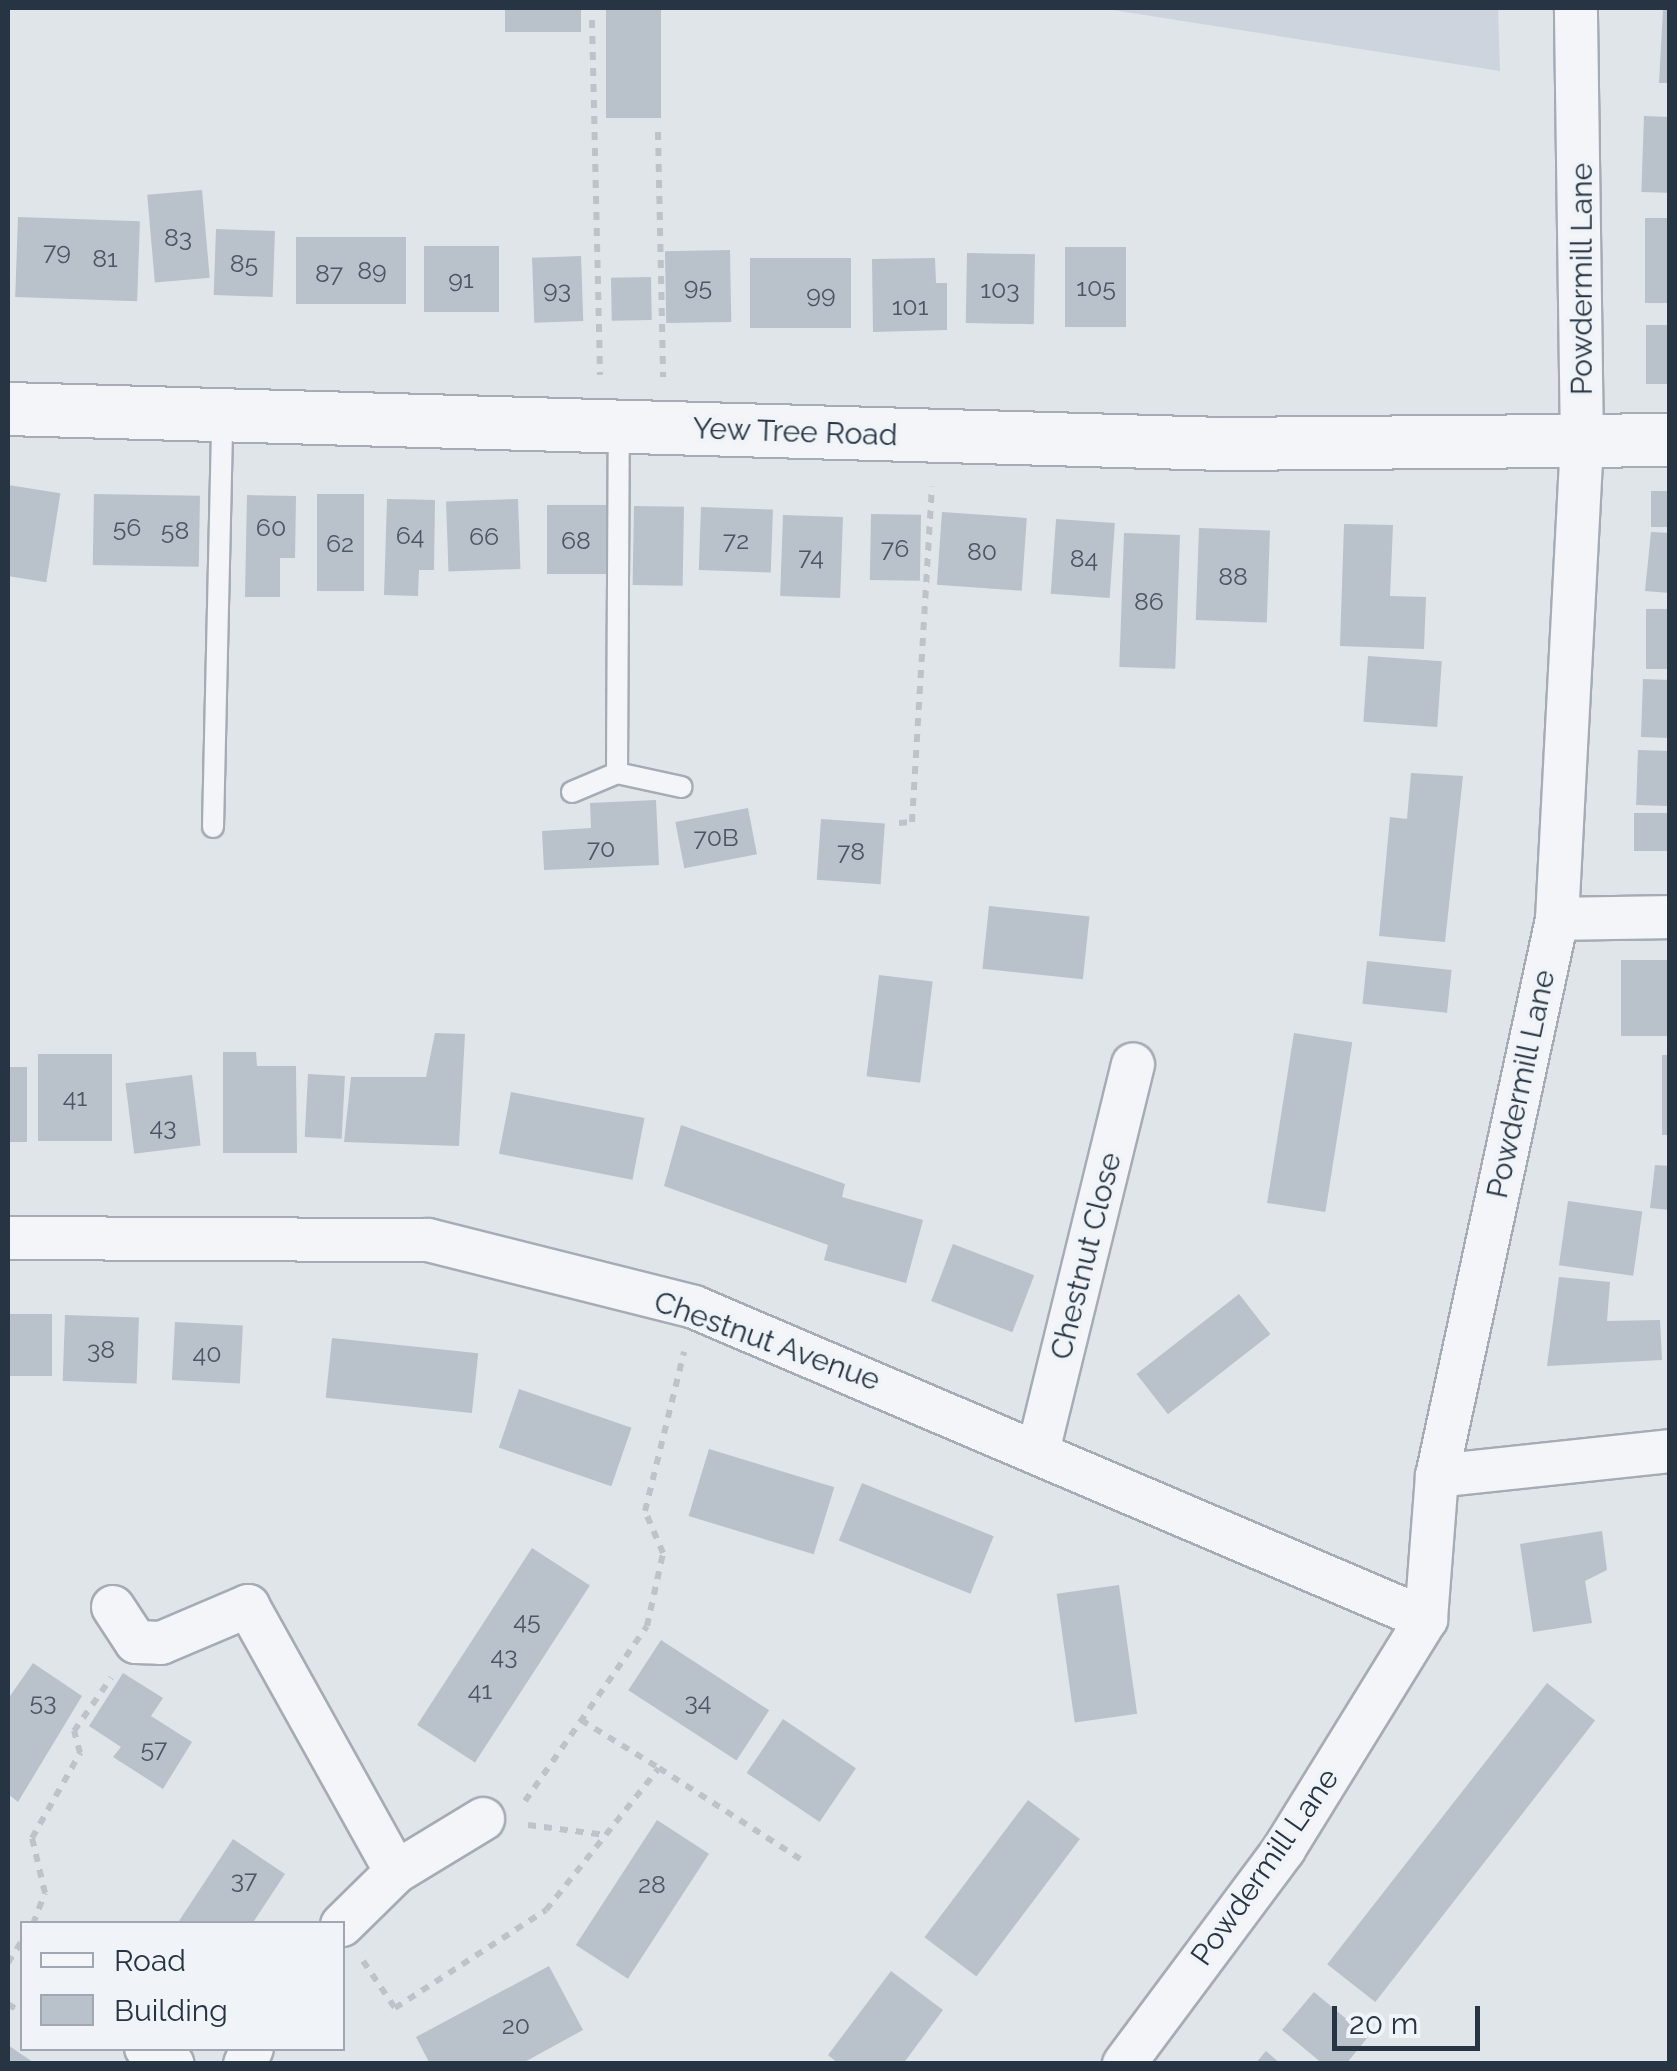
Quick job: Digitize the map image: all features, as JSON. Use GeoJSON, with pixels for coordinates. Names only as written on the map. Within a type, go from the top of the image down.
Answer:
{"type":"FeatureCollection","features":[{"type":"Feature","properties":{"kind":"street","name":"Powdermill Lane"},"geometry":{"type":"LineString","coordinates":[[1124,2064],[1284,1849],[1426,1618],[1436,1476],[1557,919],[1582,445],[1576,8]]}},
{"type":"Feature","properties":{"kind":"street","name":"Yew Tree Road"},"geometry":{"type":"LineString","coordinates":[[8,410],[935,436],[1582,445],[1670,440]]}},
{"type":"Feature","properties":{"kind":"street"},"geometry":{"type":"LineString","coordinates":[[1557,919],[1670,916]]}},
{"type":"Feature","properties":{"kind":"street","name":"Chestnut Close"},"geometry":{"type":"LineString","coordinates":[[1039,1447],[1132,1064]]}},
{"type":"Feature","properties":{"kind":"street","name":"Chestnut Avenue"},"geometry":{"type":"LineString","coordinates":[[8,1238],[428,1240],[694,1308],[1039,1447],[1426,1618]]}},
{"type":"Feature","properties":{"kind":"street"},"geometry":{"type":"LineString","coordinates":[[1436,1476],[1670,1451]]}},
{"type":"Feature","properties":{"kind":"street"},"geometry":{"type":"LineString","coordinates":[[125,1624],[161,1643],[248,1606],[396,1872]]}},
{"type":"Feature","properties":{"kind":"street"},"geometry":{"type":"LineString","coordinates":[[348,1936],[396,1872],[482,1820]]}},
{"type":"Feature","properties":{"kind":"street"},"geometry":{"type":"LineString","coordinates":[[151,2051],[173,2064]]}},
{"type":"Feature","properties":{"kind":"lane"},"geometry":{"type":"LineString","coordinates":[[213,827],[222,416]]}},
{"type":"Feature","properties":{"kind":"lane"},"geometry":{"type":"LineString","coordinates":[[618,773],[628,427]]}},
{"type":"Feature","properties":{"kind":"lane"},"geometry":{"type":"LineString","coordinates":[[572,792],[618,773],[682,787]]}},
{"type":"Feature","properties":{"kind":"path"},"geometry":{"type":"LineString","coordinates":[[592,20],[628,427]]}},
{"type":"Feature","properties":{"kind":"path"},"geometry":{"type":"LineString","coordinates":[[628,427],[658,132]]}},
{"type":"Feature","properties":{"kind":"path"},"geometry":{"type":"LineString","coordinates":[[899,824],[912,822],[935,436]]}},
{"type":"Feature","properties":{"kind":"path"},"geometry":{"type":"LineString","coordinates":[[482,1820],[526,1801],[647,1626],[663,1553],[645,1511],[694,1308]]}},
{"type":"Feature","properties":{"kind":"path"},"geometry":{"type":"LineString","coordinates":[[35,1921],[44,1893],[32,1838],[80,1753],[74,1731],[125,1624]]}},
{"type":"Feature","properties":{"kind":"path"},"geometry":{"type":"LineString","coordinates":[[581,1720],[800,1859]]}},
{"type":"Feature","properties":{"kind":"path"},"geometry":{"type":"LineString","coordinates":[[348,1936],[395,2008],[546,1910],[659,1768]]}},
{"type":"Feature","properties":{"kind":"path"},"geometry":{"type":"LineString","coordinates":[[482,1820],[605,1835]]}},
{"type":"Feature","properties":{"kind":"shaded area"},"geometry":{"type":"Polygon","coordinates":[[[1100,8],[1498,8],[1500,71],[1100,8]]]}},
{"type":"Feature","properties":{"kind":"building"},"geometry":{"type":"Polygon","coordinates":[[[505,8],[581,8],[581,32],[505,32],[505,8]]]}},
{"type":"Feature","properties":{"kind":"building"},"geometry":{"type":"Polygon","coordinates":[[[606,8],[661,8],[661,118],[606,118],[606,8]]]}},
{"type":"Feature","properties":{"kind":"building"},"geometry":{"type":"Polygon","coordinates":[[[1663,10],[1670,10],[1670,83],[1659,83],[1663,10]]]}},
{"type":"Feature","properties":{"kind":"building"},"geometry":{"type":"Polygon","coordinates":[[[1644,116],[1670,117],[1667,193],[1641,192],[1644,116]]]}},
{"type":"Feature","properties":{"kind":"building"},"geometry":{"type":"Polygon","coordinates":[[[202,190],[210,278],[155,282],[147,195],[202,190]]]}},
{"type":"Feature","properties":{"kind":"building"},"geometry":{"type":"Polygon","coordinates":[[[18,217],[140,221],[137,301],[15,297],[18,217]]]}},
{"type":"Feature","properties":{"kind":"building"},"geometry":{"type":"Polygon","coordinates":[[[1645,218],[1670,218],[1670,303],[1645,303],[1645,218]]]}},
{"type":"Feature","properties":{"kind":"building"},"geometry":{"type":"Polygon","coordinates":[[[216,229],[275,231],[273,297],[214,295],[216,229]]]}},
{"type":"Feature","properties":{"kind":"building"},"geometry":{"type":"Polygon","coordinates":[[[296,237],[406,237],[406,304],[296,304],[296,237]]]}},
{"type":"Feature","properties":{"kind":"building"},"geometry":{"type":"Polygon","coordinates":[[[424,246],[499,246],[499,312],[424,312],[424,246]]]}},
{"type":"Feature","properties":{"kind":"building"},"geometry":{"type":"Polygon","coordinates":[[[1065,247],[1126,247],[1126,327],[1065,327],[1065,247]]]}},
{"type":"Feature","properties":{"kind":"building"},"geometry":{"type":"Polygon","coordinates":[[[730,250],[731,322],[666,323],[665,251],[730,250]]]}},
{"type":"Feature","properties":{"kind":"building"},"geometry":{"type":"Polygon","coordinates":[[[967,253],[1035,254],[1034,324],[966,323],[967,253]]]}},
{"type":"Feature","properties":{"kind":"building"},"geometry":{"type":"Polygon","coordinates":[[[581,256],[583,321],[534,323],[532,258],[581,256]]]}},
{"type":"Feature","properties":{"kind":"building"},"geometry":{"type":"Polygon","coordinates":[[[750,258],[851,258],[851,328],[750,328],[750,258]]]}},
{"type":"Feature","properties":{"kind":"building"},"geometry":{"type":"Polygon","coordinates":[[[935,258],[936,283],[947,283],[947,330],[873,332],[872,259],[935,258]]]}},
{"type":"Feature","properties":{"kind":"building"},"geometry":{"type":"Polygon","coordinates":[[[651,277],[652,320],[612,321],[611,278],[651,277]]]}},
{"type":"Feature","properties":{"kind":"building"},"geometry":{"type":"Polygon","coordinates":[[[1646,325],[1670,325],[1670,384],[1646,384],[1646,325]]]}},
{"type":"Feature","properties":{"kind":"building"},"geometry":{"type":"Polygon","coordinates":[[[8,485],[60,493],[46,582],[8,576],[8,485]]]}},
{"type":"Feature","properties":{"kind":"building"},"geometry":{"type":"Polygon","coordinates":[[[1651,491],[1670,491],[1670,527],[1651,527],[1651,491]]]}},
{"type":"Feature","properties":{"kind":"building"},"geometry":{"type":"Polygon","coordinates":[[[94,494],[200,496],[199,567],[93,565],[94,494]]]}},
{"type":"Feature","properties":{"kind":"building"},"geometry":{"type":"Polygon","coordinates":[[[317,494],[364,494],[364,591],[317,591],[317,494]]]}},
{"type":"Feature","properties":{"kind":"building"},"geometry":{"type":"Polygon","coordinates":[[[247,495],[296,496],[295,558],[280,558],[280,597],[245,597],[247,495]]]}},
{"type":"Feature","properties":{"kind":"building"},"geometry":{"type":"Polygon","coordinates":[[[387,499],[435,500],[434,570],[419,570],[418,596],[384,595],[387,499]]]}},
{"type":"Feature","properties":{"kind":"building"},"geometry":{"type":"Polygon","coordinates":[[[518,499],[520,569],[448,571],[446,502],[518,499]]]}},
{"type":"Feature","properties":{"kind":"building"},"geometry":{"type":"Polygon","coordinates":[[[547,505],[606,505],[606,574],[547,574],[547,505]]]}},
{"type":"Feature","properties":{"kind":"building"},"geometry":{"type":"Polygon","coordinates":[[[634,506],[684,507],[683,586],[633,585],[634,506]]]}},
{"type":"Feature","properties":{"kind":"building"},"geometry":{"type":"Polygon","coordinates":[[[701,507],[773,510],[771,572],[699,570],[701,507]]]}},
{"type":"Feature","properties":{"kind":"building"},"geometry":{"type":"Polygon","coordinates":[[[942,512],[1027,518],[1022,591],[937,585],[942,512]]]}},
{"type":"Feature","properties":{"kind":"building"},"geometry":{"type":"Polygon","coordinates":[[[871,514],[921,515],[920,581],[870,580],[871,514]]]}},
{"type":"Feature","properties":{"kind":"building"},"geometry":{"type":"Polygon","coordinates":[[[783,515],[843,517],[840,598],[780,596],[783,515]]]}},
{"type":"Feature","properties":{"kind":"building"},"geometry":{"type":"Polygon","coordinates":[[[1056,519],[1115,523],[1110,598],[1051,594],[1056,519]]]}},
{"type":"Feature","properties":{"kind":"building"},"geometry":{"type":"Polygon","coordinates":[[[1344,524],[1393,525],[1390,596],[1426,597],[1424,649],[1340,646],[1344,524]]]}},
{"type":"Feature","properties":{"kind":"building"},"geometry":{"type":"Polygon","coordinates":[[[1199,528],[1270,530],[1267,622],[1196,620],[1199,528]]]}},
{"type":"Feature","properties":{"kind":"building"},"geometry":{"type":"Polygon","coordinates":[[[1651,532],[1670,533],[1670,593],[1645,591],[1651,532]]]}},
{"type":"Feature","properties":{"kind":"building"},"geometry":{"type":"Polygon","coordinates":[[[1124,533],[1180,535],[1175,669],[1119,667],[1124,533]]]}},
{"type":"Feature","properties":{"kind":"building"},"geometry":{"type":"Polygon","coordinates":[[[1646,609],[1670,609],[1670,669],[1646,669],[1646,609]]]}},
{"type":"Feature","properties":{"kind":"building"},"geometry":{"type":"Polygon","coordinates":[[[1368,656],[1442,661],[1437,727],[1363,722],[1368,656]]]}},
{"type":"Feature","properties":{"kind":"building"},"geometry":{"type":"Polygon","coordinates":[[[1643,679],[1670,680],[1668,738],[1641,737],[1643,679]]]}},
{"type":"Feature","properties":{"kind":"building"},"geometry":{"type":"Polygon","coordinates":[[[1638,750],[1670,751],[1668,806],[1636,805],[1638,750]]]}},
{"type":"Feature","properties":{"kind":"building"},"geometry":{"type":"Polygon","coordinates":[[[1411,773],[1463,776],[1445,942],[1379,936],[1390,817],[1407,819],[1411,773]]]}},
{"type":"Feature","properties":{"kind":"building"},"geometry":{"type":"Polygon","coordinates":[[[656,800],[659,865],[544,870],[542,831],[591,828],[590,803],[656,800]]]}},
{"type":"Feature","properties":{"kind":"building"},"geometry":{"type":"Polygon","coordinates":[[[748,808],[757,854],[684,868],[675,822],[748,808]]]}},
{"type":"Feature","properties":{"kind":"building"},"geometry":{"type":"Polygon","coordinates":[[[1634,813],[1670,813],[1670,851],[1634,851],[1634,813]]]}},
{"type":"Feature","properties":{"kind":"building"},"geometry":{"type":"Polygon","coordinates":[[[821,819],[885,823],[881,884],[817,880],[821,819]]]}},
{"type":"Feature","properties":{"kind":"building"},"geometry":{"type":"Polygon","coordinates":[[[989,906],[1089,917],[1083,979],[982,969],[989,906]]]}},
{"type":"Feature","properties":{"kind":"building"},"geometry":{"type":"Polygon","coordinates":[[[1621,960],[1670,960],[1670,1036],[1621,1036],[1621,960]]]}},
{"type":"Feature","properties":{"kind":"building"},"geometry":{"type":"Polygon","coordinates":[[[1367,961],[1452,970],[1447,1013],[1363,1004],[1367,961]]]}},
{"type":"Feature","properties":{"kind":"building"},"geometry":{"type":"Polygon","coordinates":[[[879,975],[933,982],[920,1083],[867,1076],[879,975]]]}},
{"type":"Feature","properties":{"kind":"building"},"geometry":{"type":"Polygon","coordinates":[[[435,1033],[465,1034],[459,1146],[344,1142],[351,1077],[426,1077],[435,1033]]]}},
{"type":"Feature","properties":{"kind":"building"},"geometry":{"type":"Polygon","coordinates":[[[1294,1033],[1352,1042],[1325,1212],[1267,1203],[1294,1033]]]}},
{"type":"Feature","properties":{"kind":"building"},"geometry":{"type":"Polygon","coordinates":[[[223,1052],[256,1052],[257,1066],[296,1066],[297,1153],[223,1153],[223,1052]]]}},
{"type":"Feature","properties":{"kind":"building"},"geometry":{"type":"Polygon","coordinates":[[[38,1054],[112,1054],[112,1141],[38,1141],[38,1054]]]}},
{"type":"Feature","properties":{"kind":"building"},"geometry":{"type":"Polygon","coordinates":[[[1662,1055],[1670,1055],[1670,1135],[1662,1135],[1662,1055]]]}},
{"type":"Feature","properties":{"kind":"building"},"geometry":{"type":"Polygon","coordinates":[[[8,1067],[27,1067],[27,1142],[8,1142],[8,1067]]]}},
{"type":"Feature","properties":{"kind":"building"},"geometry":{"type":"Polygon","coordinates":[[[308,1074],[345,1076],[342,1139],[305,1137],[308,1074]]]}},
{"type":"Feature","properties":{"kind":"building"},"geometry":{"type":"Polygon","coordinates":[[[192,1075],[201,1145],[134,1154],[125,1083],[192,1075]]]}},
{"type":"Feature","properties":{"kind":"building"},"geometry":{"type":"Polygon","coordinates":[[[511,1092],[645,1118],[632,1180],[499,1154],[511,1092]]]}},
{"type":"Feature","properties":{"kind":"building"},"geometry":{"type":"Polygon","coordinates":[[[681,1125],[845,1184],[842,1197],[923,1220],[906,1283],[824,1260],[828,1245],[664,1186],[681,1125]]]}},
{"type":"Feature","properties":{"kind":"building"},"geometry":{"type":"Polygon","coordinates":[[[1655,1165],[1670,1166],[1670,1210],[1650,1208],[1655,1165]]]}},
{"type":"Feature","properties":{"kind":"building"},"geometry":{"type":"Polygon","coordinates":[[[1568,1201],[1642,1211],[1633,1276],[1559,1265],[1568,1201]]]}},
{"type":"Feature","properties":{"kind":"building"},"geometry":{"type":"Polygon","coordinates":[[[953,1244],[1034,1275],[1012,1332],[931,1301],[953,1244]]]}},
{"type":"Feature","properties":{"kind":"building"},"geometry":{"type":"Polygon","coordinates":[[[1559,1277],[1610,1282],[1607,1321],[1660,1320],[1662,1360],[1547,1366],[1559,1277]]]}},
{"type":"Feature","properties":{"kind":"building"},"geometry":{"type":"Polygon","coordinates":[[[1239,1294],[1270,1334],[1168,1414],[1137,1374],[1239,1294]]]}},
{"type":"Feature","properties":{"kind":"building"},"geometry":{"type":"Polygon","coordinates":[[[8,1314],[52,1314],[52,1376],[8,1376],[8,1314]]]}},
{"type":"Feature","properties":{"kind":"building"},"geometry":{"type":"Polygon","coordinates":[[[65,1315],[139,1318],[137,1384],[63,1381],[65,1315]]]}},
{"type":"Feature","properties":{"kind":"building"},"geometry":{"type":"Polygon","coordinates":[[[175,1322],[243,1326],[240,1383],[172,1380],[175,1322]]]}},
{"type":"Feature","properties":{"kind":"building"},"geometry":{"type":"Polygon","coordinates":[[[332,1338],[478,1353],[472,1413],[326,1398],[332,1338]]]}},
{"type":"Feature","properties":{"kind":"building"},"geometry":{"type":"Polygon","coordinates":[[[519,1389],[632,1428],[611,1486],[499,1448],[519,1389]]]}},
{"type":"Feature","properties":{"kind":"building"},"geometry":{"type":"Polygon","coordinates":[[[709,1449],[834,1487],[814,1554],[689,1516],[709,1449]]]}},
{"type":"Feature","properties":{"kind":"building"},"geometry":{"type":"Polygon","coordinates":[[[862,1483],[994,1536],[970,1594],[839,1540],[862,1483]]]}},
{"type":"Feature","properties":{"kind":"building"},"geometry":{"type":"Polygon","coordinates":[[[1602,1531],[1607,1570],[1585,1581],[1592,1623],[1533,1632],[1520,1544],[1602,1531]]]}},
{"type":"Feature","properties":{"kind":"building"},"geometry":{"type":"Polygon","coordinates":[[[532,1548],[590,1586],[475,1763],[417,1725],[532,1548]]]}},
{"type":"Feature","properties":{"kind":"building"},"geometry":{"type":"Polygon","coordinates":[[[1119,1585],[1137,1714],[1075,1723],[1057,1594],[1119,1585]]]}},
{"type":"Feature","properties":{"kind":"building"},"geometry":{"type":"Polygon","coordinates":[[[661,1640],[769,1710],[737,1761],[628,1690],[661,1640]]]}},
{"type":"Feature","properties":{"kind":"building"},"geometry":{"type":"Polygon","coordinates":[[[33,1663],[82,1696],[18,1802],[8,1794],[8,1699],[33,1663]]]}},
{"type":"Feature","properties":{"kind":"building"},"geometry":{"type":"Polygon","coordinates":[[[123,1673],[163,1698],[151,1716],[192,1742],[163,1789],[113,1757],[121,1747],[89,1726],[123,1673]]]}},
{"type":"Feature","properties":{"kind":"building"},"geometry":{"type":"Polygon","coordinates":[[[1547,1683],[1595,1721],[1375,2002],[1327,1964],[1547,1683]]]}},
{"type":"Feature","properties":{"kind":"building"},"geometry":{"type":"Polygon","coordinates":[[[783,1719],[856,1768],[820,1822],[747,1773],[783,1719]]]}},
{"type":"Feature","properties":{"kind":"building"},"geometry":{"type":"Polygon","coordinates":[[[1028,1800],[1080,1839],[976,1976],[924,1937],[1028,1800]]]}},
{"type":"Feature","properties":{"kind":"building"},"geometry":{"type":"Polygon","coordinates":[[[657,1820],[709,1854],[628,1979],[576,1945],[657,1820]]]}},
{"type":"Feature","properties":{"kind":"building"},"geometry":{"type":"Polygon","coordinates":[[[233,1839],[285,1874],[254,1921],[179,1921],[233,1839]]]}},
{"type":"Feature","properties":{"kind":"building"},"geometry":{"type":"Polygon","coordinates":[[[549,1966],[583,2030],[521,2064],[430,2064],[416,2037],[549,1966]]]}},
{"type":"Feature","properties":{"kind":"building"},"geometry":{"type":"Polygon","coordinates":[[[891,1971],[943,2010],[903,2064],[839,2064],[828,2055],[891,1971]]]}},
{"type":"Feature","properties":{"kind":"building"},"geometry":{"type":"Polygon","coordinates":[[[1314,1992],[1368,2037],[1346,2064],[1323,2064],[1282,2030],[1314,1992]]]}},
{"type":"Feature","properties":{"kind":"building"},"geometry":{"type":"Polygon","coordinates":[[[8,2045],[24,2056],[36,2064],[8,2064],[8,2045]]]}},
{"type":"Feature","properties":{"kind":"building"},"geometry":{"type":"Polygon","coordinates":[[[1266,2051],[1281,2064],[1255,2064],[1266,2051]]]}}]}
